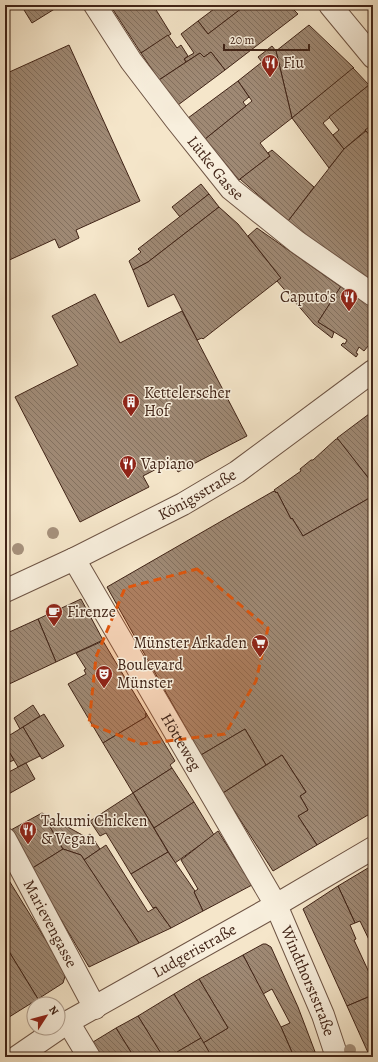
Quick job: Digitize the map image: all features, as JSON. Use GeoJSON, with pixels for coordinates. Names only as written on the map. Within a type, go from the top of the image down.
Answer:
{"type":"FeatureCollection","features":[{"type":"Feature","properties":{"kind":"street","name":"Lütke Gasse"},"geometry":{"type":"LineString","coordinates":[[95,5],[131,61],[231,189],[297,242],[373,295]]}},
{"type":"Feature","properties":{"kind":"street"},"geometry":{"type":"LineString","coordinates":[[330,5],[373,57]]}},
{"type":"Feature","properties":{"kind":"street","name":"Königsstraße"},"geometry":{"type":"LineString","coordinates":[[5,591],[74,559],[183,504],[237,472],[373,371]]}},
{"type":"Feature","properties":{"kind":"street","name":"Hötteweg"},"geometry":{"type":"LineString","coordinates":[[74,559],[276,905]]}},
{"type":"Feature","properties":{"kind":"street","name":"Marievengasse"},"geometry":{"type":"LineString","coordinates":[[5,839],[95,1008]]}},
{"type":"Feature","properties":{"kind":"street","name":"Ludgeristraße"},"geometry":{"type":"LineString","coordinates":[[17,1057],[68,1022],[276,905],[373,848]]}},
{"type":"Feature","properties":{"kind":"street","name":"Windthorststraße"},"geometry":{"type":"LineString","coordinates":[[276,905],[323,1015],[337,1057]]}},
{"type":"Feature","properties":{"kind":"street"},"geometry":{"type":"LineString","coordinates":[[68,1022],[89,1057]]}},
{"type":"Feature","properties":{"kind":"highlighted area"},"geometry":{"type":"Polygon","coordinates":[[[197,569],[268,628],[256,681],[225,734],[142,744],[89,724],[96,657],[125,588],[197,569]]]}},
{"type":"Feature","properties":{"kind":"building"},"geometry":{"type":"Polygon","coordinates":[[[21,5],[61,5],[32,23],[21,5]]]}},
{"type":"Feature","properties":{"kind":"building"},"geometry":{"type":"Polygon","coordinates":[[[110,5],[153,5],[171,34],[141,53],[110,5]]]}},
{"type":"Feature","properties":{"kind":"building"},"geometry":{"type":"Polygon","coordinates":[[[211,5],[246,5],[208,34],[198,21],[214,9],[211,5]]]}},
{"type":"Feature","properties":{"kind":"building"},"geometry":{"type":"Polygon","coordinates":[[[246,5],[289,5],[298,14],[225,70],[211,52],[204,57],[200,53],[186,62],[184,59],[194,53],[181,34],[198,21],[208,34],[246,5]]]}},
{"type":"Feature","properties":{"kind":"building"},"geometry":{"type":"Polygon","coordinates":[[[309,25],[354,68],[292,118],[276,51],[309,25]]]}},
{"type":"Feature","properties":{"kind":"building"},"geometry":{"type":"Polygon","coordinates":[[[168,35],[177,48],[181,45],[188,56],[184,59],[186,62],[159,80],[141,53],[168,35]]]}},
{"type":"Feature","properties":{"kind":"building"},"geometry":{"type":"Polygon","coordinates":[[[69,45],[140,201],[76,230],[79,238],[59,248],[55,239],[5,262],[5,74],[69,45]]]}},
{"type":"Feature","properties":{"kind":"building"},"geometry":{"type":"Polygon","coordinates":[[[272,46],[276,51],[292,118],[260,143],[270,156],[239,180],[205,139],[252,101],[238,81],[262,62],[258,57],[272,46]]]}},
{"type":"Feature","properties":{"kind":"building"},"geometry":{"type":"Polygon","coordinates":[[[211,52],[225,70],[178,105],[159,80],[200,53],[204,57],[211,52]]]}},
{"type":"Feature","properties":{"kind":"building"},"geometry":{"type":"Polygon","coordinates":[[[353,68],[369,85],[323,123],[344,149],[329,168],[292,118],[353,68]]]}},
{"type":"Feature","properties":{"kind":"building"},"geometry":{"type":"Polygon","coordinates":[[[238,81],[249,97],[243,102],[246,106],[205,139],[188,118],[238,81]]]}},
{"type":"Feature","properties":{"kind":"building"},"geometry":{"type":"Polygon","coordinates":[[[369,85],[373,89],[373,124],[344,149],[333,135],[339,130],[329,117],[369,85]]]}},
{"type":"Feature","properties":{"kind":"building"},"geometry":{"type":"Polygon","coordinates":[[[373,124],[373,139],[365,130],[373,124]]]}},
{"type":"Feature","properties":{"kind":"building"},"geometry":{"type":"Polygon","coordinates":[[[366,131],[373,139],[373,285],[319,246],[288,221],[344,149],[366,131]]]}},
{"type":"Feature","properties":{"kind":"building"},"geometry":{"type":"Polygon","coordinates":[[[272,150],[314,187],[288,221],[240,179],[270,156],[268,153],[272,150]]]}},
{"type":"Feature","properties":{"kind":"building"},"geometry":{"type":"Polygon","coordinates":[[[201,184],[209,194],[180,217],[172,207],[201,184]]]}},
{"type":"Feature","properties":{"kind":"building"},"geometry":{"type":"Polygon","coordinates":[[[209,194],[219,207],[148,262],[133,270],[129,261],[141,252],[138,249],[209,194]]]}},
{"type":"Feature","properties":{"kind":"building"},"geometry":{"type":"Polygon","coordinates":[[[219,207],[238,224],[281,278],[203,339],[197,340],[174,294],[148,307],[133,270],[148,262],[219,207]]]}},
{"type":"Feature","properties":{"kind":"building"},"geometry":{"type":"Polygon","coordinates":[[[257,228],[341,287],[318,322],[334,332],[332,338],[314,324],[277,281],[281,278],[248,236],[257,228]]]}},
{"type":"Feature","properties":{"kind":"building","name":"Caputo's"},"geometry":{"type":"Polygon","coordinates":[[[343,283],[373,303],[373,340],[364,351],[359,347],[356,357],[341,345],[343,343],[345,344],[347,340],[318,322],[343,283]]]}},
{"type":"Feature","properties":{"kind":"building","name":"Kettelerscher Hof"},"geometry":{"type":"Polygon","coordinates":[[[95,294],[120,343],[182,311],[247,436],[178,472],[172,461],[143,476],[149,487],[80,522],[15,397],[78,365],[52,316],[95,294]]]}},
{"type":"Feature","properties":{"kind":"building"},"geometry":{"type":"Polygon","coordinates":[[[373,411],[373,484],[337,438],[373,411]]]}},
{"type":"Feature","properties":{"kind":"building"},"geometry":{"type":"Polygon","coordinates":[[[336,439],[338,439],[373,484],[368,488],[373,496],[303,536],[292,518],[291,519],[277,492],[276,493],[274,490],[301,471],[300,469],[313,460],[336,439]]]}},
{"type":"Feature","properties":{"kind":"building"},"geometry":{"type":"Polygon","coordinates":[[[373,484],[373,496],[368,488],[373,484]]]}},
{"type":"Feature","properties":{"kind":"building","name":"Münster Arkaden"},"geometry":{"type":"Polygon","coordinates":[[[272,492],[277,492],[291,519],[292,518],[303,536],[373,496],[373,812],[317,845],[298,816],[308,810],[300,796],[306,792],[282,755],[266,765],[245,729],[201,755],[107,587],[272,492]]]}},
{"type":"Feature","properties":{"kind":"building"},"geometry":{"type":"Polygon","coordinates":[[[81,599],[103,640],[56,662],[38,619],[81,599]]]}},
{"type":"Feature","properties":{"kind":"building"},"geometry":{"type":"Polygon","coordinates":[[[38,619],[56,662],[5,686],[5,634],[38,619]]]}},
{"type":"Feature","properties":{"kind":"building"},"geometry":{"type":"Polygon","coordinates":[[[103,641],[146,713],[146,717],[103,743],[68,684],[86,674],[84,670],[86,669],[76,653],[103,641]]]}},
{"type":"Feature","properties":{"kind":"building"},"geometry":{"type":"Polygon","coordinates":[[[33,705],[40,716],[20,729],[14,718],[33,705]]]}},
{"type":"Feature","properties":{"kind":"building"},"geometry":{"type":"Polygon","coordinates":[[[146,713],[175,761],[170,765],[172,768],[133,793],[103,743],[146,717],[146,713]]]}},
{"type":"Feature","properties":{"kind":"building"},"geometry":{"type":"Polygon","coordinates":[[[44,714],[64,746],[42,759],[23,727],[44,714]]]}},
{"type":"Feature","properties":{"kind":"building"},"geometry":{"type":"Polygon","coordinates":[[[23,727],[40,756],[18,767],[5,745],[5,738],[23,727]]]}},
{"type":"Feature","properties":{"kind":"building"},"geometry":{"type":"Polygon","coordinates":[[[245,729],[266,765],[223,793],[201,755],[245,729]]]}},
{"type":"Feature","properties":{"kind":"building"},"geometry":{"type":"Polygon","coordinates":[[[5,745],[14,760],[5,764],[5,745]]]}},
{"type":"Feature","properties":{"kind":"building"},"geometry":{"type":"Polygon","coordinates":[[[282,755],[306,792],[300,796],[308,810],[298,816],[317,845],[273,871],[223,793],[282,755]]]}},
{"type":"Feature","properties":{"kind":"building"},"geometry":{"type":"Polygon","coordinates":[[[26,763],[35,779],[5,796],[5,774],[26,763]]]}},
{"type":"Feature","properties":{"kind":"building"},"geometry":{"type":"Polygon","coordinates":[[[172,768],[194,802],[154,828],[133,793],[172,768]]]}},
{"type":"Feature","properties":{"kind":"building"},"geometry":{"type":"Polygon","coordinates":[[[133,793],[168,852],[131,874],[106,833],[100,836],[90,821],[133,793]]]}},
{"type":"Feature","properties":{"kind":"building"},"geometry":{"type":"Polygon","coordinates":[[[194,802],[214,835],[175,863],[154,828],[194,802]]]}},
{"type":"Feature","properties":{"kind":"building"},"geometry":{"type":"Polygon","coordinates":[[[42,813],[63,849],[31,869],[9,831],[42,813]]]}},
{"type":"Feature","properties":{"kind":"building"},"geometry":{"type":"Polygon","coordinates":[[[42,813],[86,837],[90,834],[100,849],[84,860],[81,855],[63,849],[42,813]]]}},
{"type":"Feature","properties":{"kind":"building"},"geometry":{"type":"Polygon","coordinates":[[[218,831],[252,885],[203,911],[194,892],[198,889],[181,860],[218,831]]]}},
{"type":"Feature","properties":{"kind":"building"},"geometry":{"type":"Polygon","coordinates":[[[106,845],[148,912],[156,907],[171,928],[139,943],[84,860],[106,845]]]}},
{"type":"Feature","properties":{"kind":"building"},"geometry":{"type":"Polygon","coordinates":[[[63,849],[81,855],[139,943],[89,967],[31,869],[63,849]]]}},
{"type":"Feature","properties":{"kind":"building"},"geometry":{"type":"Polygon","coordinates":[[[168,852],[195,891],[194,892],[203,911],[171,928],[156,907],[153,908],[131,874],[168,852]]]}},
{"type":"Feature","properties":{"kind":"building"},"geometry":{"type":"Polygon","coordinates":[[[373,865],[373,948],[360,921],[355,923],[338,886],[373,865]]]}},
{"type":"Feature","properties":{"kind":"building"},"geometry":{"type":"Polygon","coordinates":[[[5,874],[66,973],[63,983],[43,996],[36,996],[5,945],[5,874]]]}},
{"type":"Feature","properties":{"kind":"building"},"geometry":{"type":"Polygon","coordinates":[[[338,886],[355,923],[350,925],[356,939],[354,940],[373,981],[373,995],[347,1006],[303,909],[338,886]]]}},
{"type":"Feature","properties":{"kind":"building"},"geometry":{"type":"Polygon","coordinates":[[[263,944],[271,947],[298,1007],[317,1057],[294,1057],[281,1027],[290,1023],[272,989],[263,994],[243,955],[263,944]]]}},
{"type":"Feature","properties":{"kind":"building"},"geometry":{"type":"Polygon","coordinates":[[[5,945],[36,996],[26,996],[26,1006],[6,1019],[5,945]]]}},
{"type":"Feature","properties":{"kind":"building"},"geometry":{"type":"Polygon","coordinates":[[[243,955],[281,1027],[294,1057],[212,1057],[203,1043],[228,1028],[199,979],[243,955]]]}},
{"type":"Feature","properties":{"kind":"building"},"geometry":{"type":"Polygon","coordinates":[[[199,979],[228,1028],[203,1043],[174,994],[199,979]]]}},
{"type":"Feature","properties":{"kind":"building"},"geometry":{"type":"Polygon","coordinates":[[[174,994],[201,1038],[169,1057],[163,1057],[138,1016],[174,994]]]}},
{"type":"Feature","properties":{"kind":"building"},"geometry":{"type":"Polygon","coordinates":[[[373,995],[373,1057],[370,1057],[347,1006],[373,995]]]}},
{"type":"Feature","properties":{"kind":"building"},"geometry":{"type":"Polygon","coordinates":[[[138,1016],[162,1055],[159,1057],[134,1057],[116,1028],[138,1016]]]}},
{"type":"Feature","properties":{"kind":"building"},"geometry":{"type":"Polygon","coordinates":[[[116,1028],[134,1057],[102,1057],[93,1042],[116,1028]]]}},
{"type":"Feature","properties":{"kind":"building"},"geometry":{"type":"Polygon","coordinates":[[[201,1038],[212,1057],[180,1057],[177,1052],[201,1038]]]}},
{"type":"Feature","properties":{"kind":"place","name":"Fiu"},"geometry":{"type":"Point","coordinates":[270,78]}},
{"type":"Feature","properties":{"kind":"place","name":"Caputo's"},"geometry":{"type":"Point","coordinates":[349,312]}},
{"type":"Feature","properties":{"kind":"place","name":"Kettelerscher Hof"},"geometry":{"type":"Point","coordinates":[131,417]}},
{"type":"Feature","properties":{"kind":"place","name":"Vapiano"},"geometry":{"type":"Point","coordinates":[128,479]}},
{"type":"Feature","properties":{"kind":"place","name":"Firenze"},"geometry":{"type":"Point","coordinates":[54,627]}},
{"type":"Feature","properties":{"kind":"place","name":"Münster Arkaden"},"geometry":{"type":"Point","coordinates":[260,658]}},
{"type":"Feature","properties":{"kind":"place","name":"Boulevard Münster"},"geometry":{"type":"Point","coordinates":[104,689]}},
{"type":"Feature","properties":{"kind":"place","name":"Takumi Chicken & Vegan"},"geometry":{"type":"Point","coordinates":[28,845]}}]}
